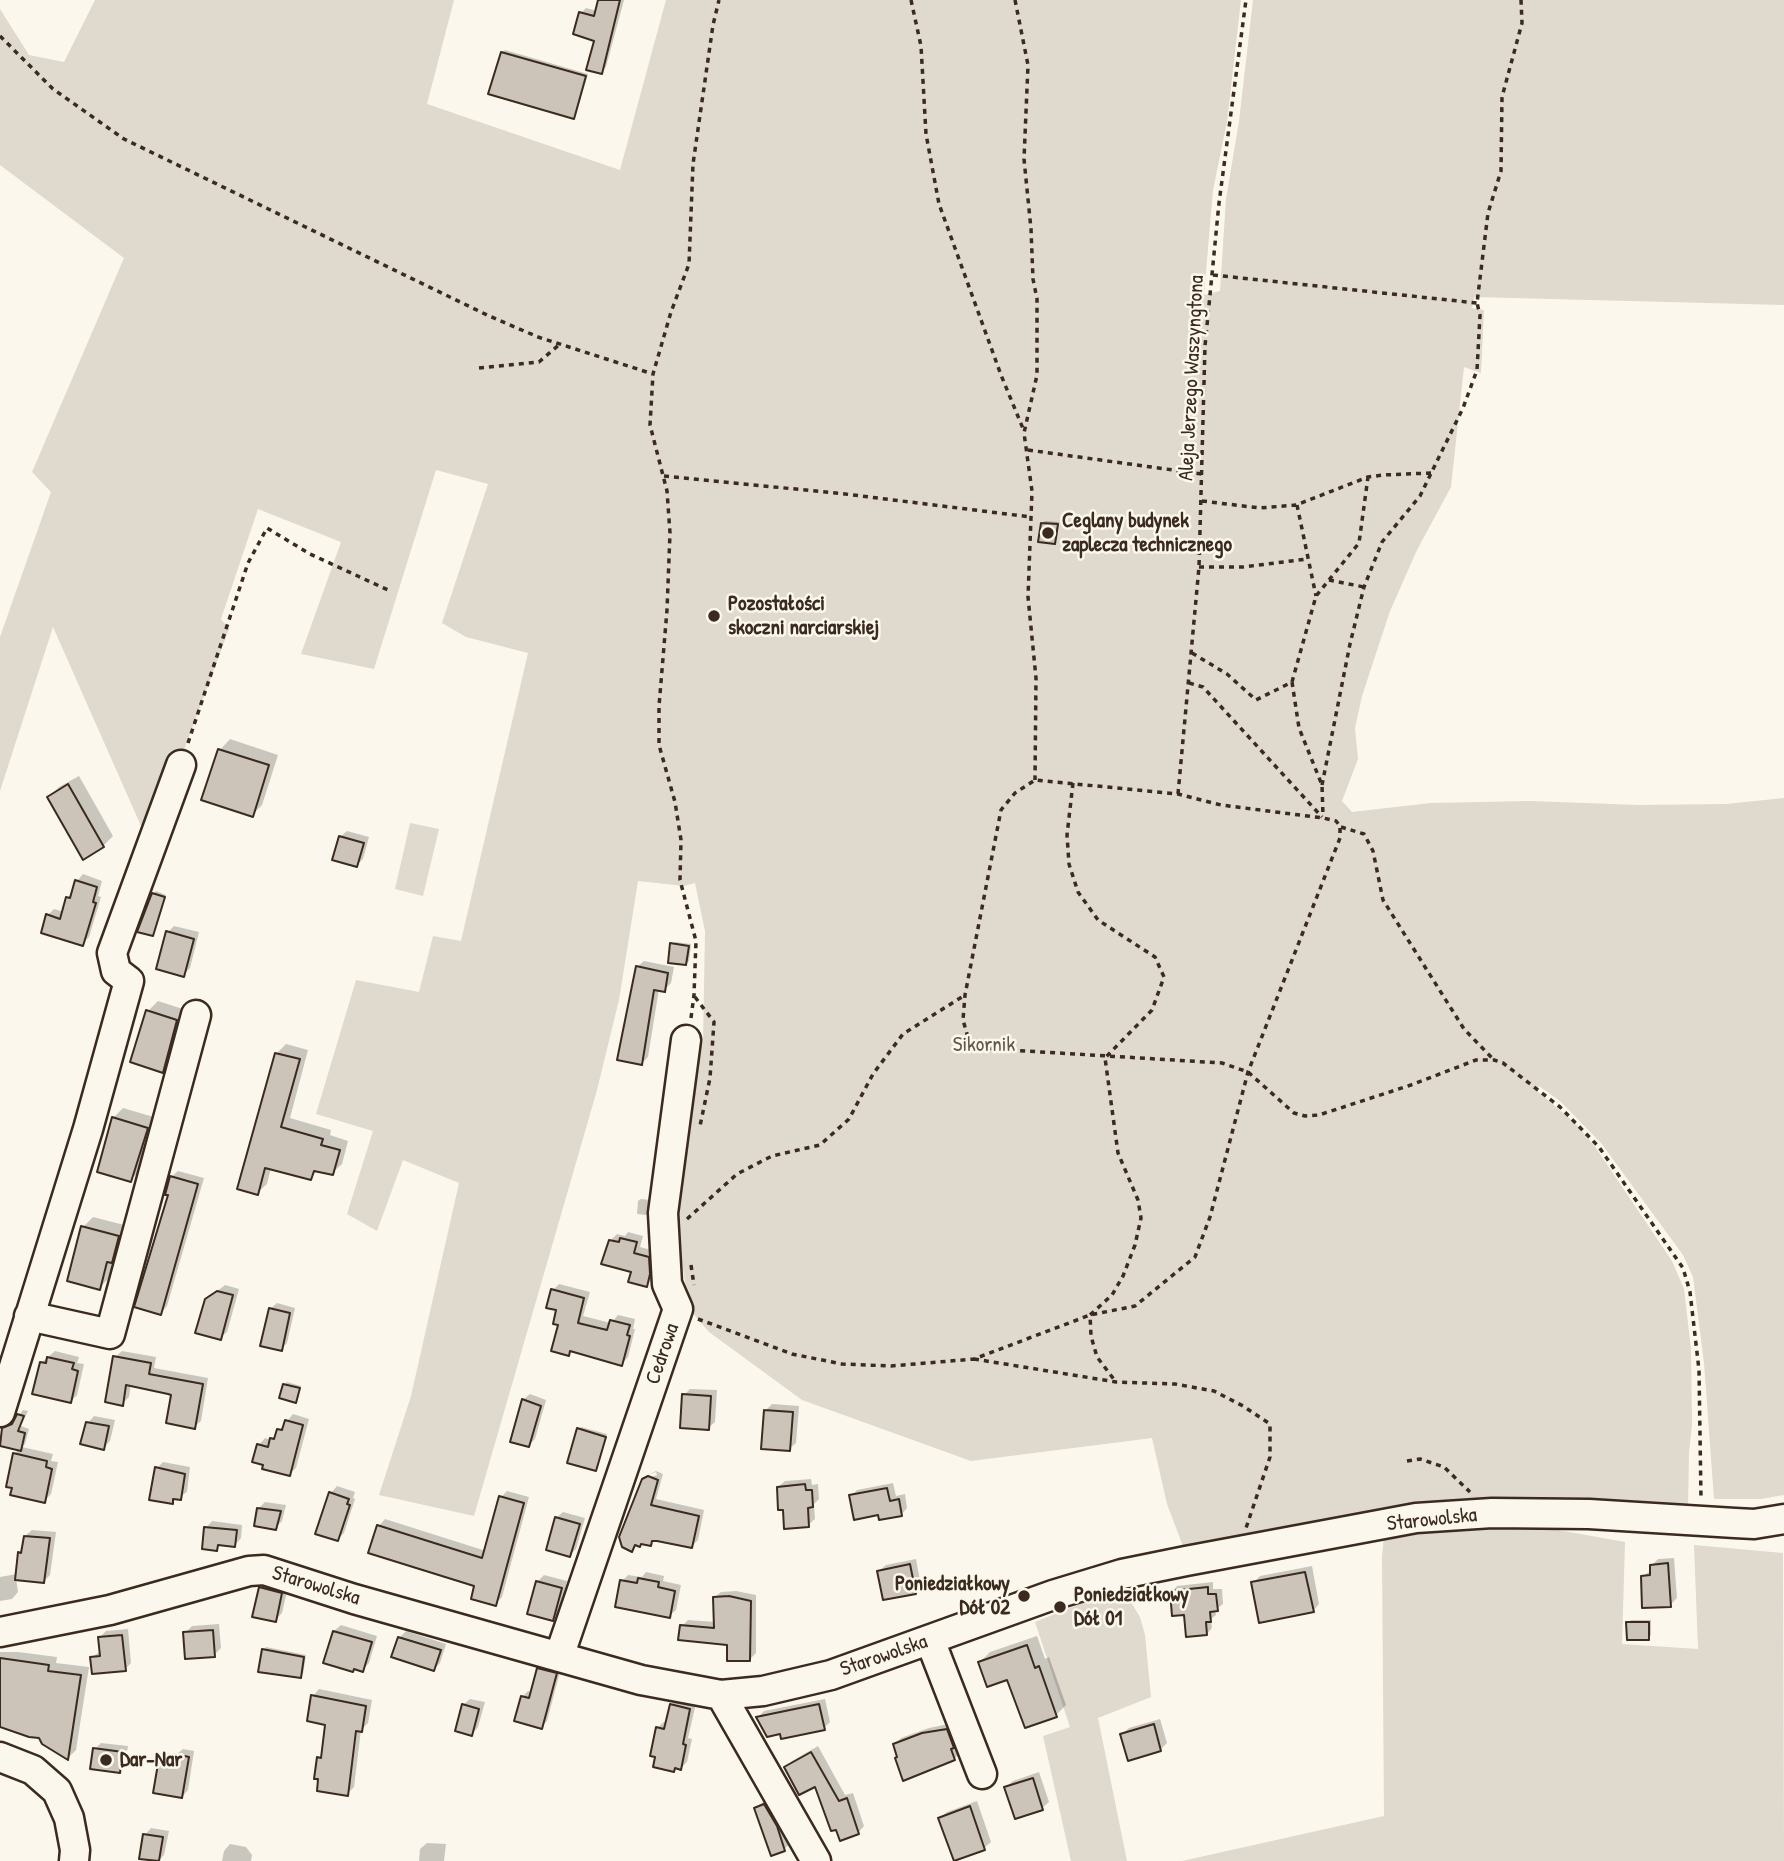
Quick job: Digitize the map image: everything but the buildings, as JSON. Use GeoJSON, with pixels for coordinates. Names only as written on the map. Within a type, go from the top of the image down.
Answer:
{"type":"FeatureCollection","features":[{"type":"Feature","properties":{"kind":"street"},"geometry":{"type":"LineString","coordinates":[[0,1412],[88,1129],[129,981],[116,971],[112,953],[181,765]]}},
{"type":"Feature","properties":{"kind":"street"},"geometry":{"type":"LineString","coordinates":[[29,1316],[110,1334],[196,1015]]}},
{"type":"Feature","properties":{"kind":"street","name":"Cedrowa"},"geometry":{"type":"LineString","coordinates":[[559,1657],[692,1307],[667,1284],[663,1213],[689,1027]]}},
{"type":"Feature","properties":{"kind":"street","name":"Starowolska"},"geometry":{"type":"LineString","coordinates":[[0,1632],[110,1610],[249,1570],[264,1570],[354,1599],[641,1680],[721,1695],[763,1691],[831,1675],[1101,1580],[1416,1518],[1492,1513],[1589,1514],[1754,1524],[1781,1520]]}},
{"type":"Feature","properties":{"kind":"street"},"geometry":{"type":"LineString","coordinates":[[930,1640],[982,1774]]}},
{"type":"Feature","properties":{"kind":"street"},"geometry":{"type":"LineString","coordinates":[[721,1695],[816,1861]]}},
{"type":"Feature","properties":{"kind":"street"},"geometry":{"type":"LineString","coordinates":[[0,1757],[33,1770],[57,1791],[69,1818],[75,1850],[74,1861]]}},
{"type":"Feature","properties":{"kind":"path"},"geometry":{"type":"LineString","coordinates":[[689,1027],[694,995],[696,940],[680,880],[681,840],[675,802],[659,745],[670,533],[664,476],[650,425],[653,374],[671,312],[689,264],[693,164],[719,0]]}},
{"type":"Feature","properties":{"kind":"path"},"geometry":{"type":"LineString","coordinates":[[911,0],[921,46],[926,134],[939,204],[1028,450],[1032,491],[1028,597],[1036,678],[1035,779]]}},
{"type":"Feature","properties":{"kind":"path"},"geometry":{"type":"LineString","coordinates":[[1016,0],[1028,65],[1024,159],[1033,279],[1037,299],[1037,374],[1024,433]]}},
{"type":"Feature","properties":{"kind":"path","name":"Aleja Jerzego Waszyngtona"},"geometry":{"type":"LineString","coordinates":[[1178,794],[1199,567],[1204,359],[1219,203],[1246,0]]}},
{"type":"Feature","properties":{"kind":"path"},"geometry":{"type":"LineString","coordinates":[[1323,818],[1322,785],[1364,587],[1382,542],[1420,496],[1463,408],[1477,370],[1480,315],[1478,303],[1489,213],[1501,171],[1502,97],[1522,23],[1521,0]]}},
{"type":"Feature","properties":{"kind":"path"},"geometry":{"type":"LineString","coordinates":[[0,36],[53,89],[124,139],[487,315],[538,337],[653,374]]}},
{"type":"Feature","properties":{"kind":"path"},"geometry":{"type":"LineString","coordinates":[[1213,275],[1478,303]]}},
{"type":"Feature","properties":{"kind":"path"},"geometry":{"type":"LineString","coordinates":[[479,368],[539,362],[560,344]]}},
{"type":"Feature","properties":{"kind":"path"},"geometry":{"type":"LineString","coordinates":[[1028,450],[1202,474]]}},
{"type":"Feature","properties":{"kind":"path"},"geometry":{"type":"LineString","coordinates":[[1202,501],[1260,508],[1296,505],[1368,477],[1431,473]]}},
{"type":"Feature","properties":{"kind":"path"},"geometry":{"type":"LineString","coordinates":[[664,476],[845,494],[1031,517]]}},
{"type":"Feature","properties":{"kind":"path"},"geometry":{"type":"LineString","coordinates":[[1322,785],[1299,728],[1292,682],[1317,596],[1359,544],[1368,477]]}},
{"type":"Feature","properties":{"kind":"path"},"geometry":{"type":"LineString","coordinates":[[1296,505],[1317,596]]}},
{"type":"Feature","properties":{"kind":"path"},"geometry":{"type":"LineString","coordinates":[[181,765],[248,563],[267,528],[310,554],[388,590]]}},
{"type":"Feature","properties":{"kind":"path"},"geometry":{"type":"LineString","coordinates":[[1199,567],[1243,567],[1307,559]]}},
{"type":"Feature","properties":{"kind":"path"},"geometry":{"type":"LineString","coordinates":[[1329,580],[1364,587]]}},
{"type":"Feature","properties":{"kind":"path"},"geometry":{"type":"LineString","coordinates":[[1191,653],[1227,674],[1256,700],[1292,682]]}},
{"type":"Feature","properties":{"kind":"path"},"geometry":{"type":"LineString","coordinates":[[1189,683],[1203,687],[1323,818]]}},
{"type":"Feature","properties":{"kind":"path"},"geometry":{"type":"LineString","coordinates":[[1494,1060],[1464,1028],[1382,900],[1373,851],[1364,834],[1323,818],[1221,805],[1178,794],[1035,779],[1015,793],[1001,810],[965,995],[963,1020],[967,1034],[978,1045],[993,1049],[1105,1058],[1222,1063],[1248,1072],[1294,1113],[1306,1116],[1319,1115],[1411,1086],[1476,1060],[1494,1060],[1503,1063],[1578,1124],[1623,1179],[1683,1268],[1690,1292],[1700,1381],[1702,1522]]}},
{"type":"Feature","properties":{"kind":"path"},"geometry":{"type":"LineString","coordinates":[[1073,783],[1067,835],[1069,864],[1078,892],[1098,920],[1154,957],[1164,977],[1152,1010],[1105,1058]]}},
{"type":"Feature","properties":{"kind":"path"},"geometry":{"type":"LineString","coordinates":[[974,1359],[1090,1315],[1135,1306],[1195,1257],[1210,1217],[1248,1072],[1340,838],[1340,826]]}},
{"type":"Feature","properties":{"kind":"path"},"geometry":{"type":"LineString","coordinates":[[694,995],[714,1022],[710,1077],[700,1128]]}},
{"type":"Feature","properties":{"kind":"path"},"geometry":{"type":"LineString","coordinates":[[686,1210],[685,1221],[737,1174],[772,1156],[820,1145],[849,1119],[873,1074],[904,1034],[965,995]]}},
{"type":"Feature","properties":{"kind":"path"},"geometry":{"type":"LineString","coordinates":[[1090,1315],[1112,1295],[1123,1276],[1135,1245],[1141,1218],[1138,1200],[1118,1153],[1105,1058]]}},
{"type":"Feature","properties":{"kind":"path"},"geometry":{"type":"LineString","coordinates":[[690,1256],[692,1307],[792,1354],[842,1364],[891,1366],[974,1359],[1116,1382],[1175,1384],[1214,1391],[1270,1424],[1270,1457],[1250,1519],[1235,1552]]}},
{"type":"Feature","properties":{"kind":"path"},"geometry":{"type":"LineString","coordinates":[[1090,1315],[1091,1336],[1097,1357],[1116,1382]]}},
{"type":"Feature","properties":{"kind":"path"},"geometry":{"type":"LineString","coordinates":[[1406,1461],[1420,1459],[1444,1467],[1492,1513]]}},
{"type":"Feature","properties":{"kind":"green space","name":"Sikornik"},"geometry":{"type":"Polygon","coordinates":[[[95,0],[454,0],[427,104],[620,170],[666,0],[1241,0],[1227,122],[1213,190],[1204,295],[1220,291],[1226,199],[1239,121],[1253,0],[1784,0],[1784,305],[1474,297],[1472,308],[1484,310],[1481,373],[1464,367],[1451,487],[1417,550],[1390,611],[1362,696],[1355,728],[1358,759],[1342,801],[1352,812],[1431,803],[1529,801],[1639,805],[1726,804],[1784,798],[1784,1495],[1761,1499],[1714,1499],[1704,1363],[1693,1277],[1683,1255],[1601,1143],[1560,1101],[1539,1086],[1537,1091],[1575,1123],[1596,1148],[1672,1261],[1684,1289],[1691,1349],[1692,1425],[1688,1508],[1184,1549],[1167,1504],[1152,1438],[971,1461],[802,1400],[709,1332],[690,1310],[673,1197],[703,1042],[705,931],[695,883],[684,886],[638,881],[619,1000],[597,1090],[474,1516],[379,1495],[411,1396],[459,1183],[403,1160],[377,1231],[347,1214],[373,1131],[316,1114],[356,980],[419,992],[433,936],[461,941],[528,653],[466,637],[442,623],[488,484],[436,470],[374,669],[301,654],[341,542],[258,509],[221,619],[229,629],[149,844],[53,627],[0,791],[0,637],[51,492],[32,472],[124,258],[0,165],[0,9],[29,55],[64,62],[95,0]]]}},
{"type":"Feature","properties":{"kind":"green space"},"geometry":{"type":"Polygon","coordinates":[[[410,823],[439,829],[423,896],[395,889],[410,823]]]}},
{"type":"Feature","properties":{"kind":"green space"},"geometry":{"type":"Polygon","coordinates":[[[1467,1527],[1547,1528],[1625,1542],[1622,1644],[1698,1649],[1694,1545],[1783,1553],[1784,1861],[1182,1861],[1384,1816],[1384,1535],[1467,1527]]]}},
{"type":"Feature","properties":{"kind":"green space"},"geometry":{"type":"Polygon","coordinates":[[[1117,1589],[1129,1599],[1140,1617],[1145,1635],[1151,1697],[1098,1718],[1127,1861],[1071,1861],[1043,1736],[1070,1727],[1035,1622],[1117,1589]]]}},
{"type":"Feature","properties":{"kind":"place","name":"Ceglany budynek zaplecza technicznego"},"geometry":{"type":"Point","coordinates":[1048,533]}},
{"type":"Feature","properties":{"kind":"place","name":"Pozostałości skoczni narciarskiej"},"geometry":{"type":"Point","coordinates":[714,616]}},
{"type":"Feature","properties":{"kind":"place","name":"Poniedziałkowy Dół 02"},"geometry":{"type":"Point","coordinates":[1024,1596]}},
{"type":"Feature","properties":{"kind":"place","name":"Poniedziałkowy Dół 01"},"geometry":{"type":"Point","coordinates":[1060,1607]}},
{"type":"Feature","properties":{"kind":"place","name":"Dar-Nar"},"geometry":{"type":"Point","coordinates":[106,1760]}}]}
